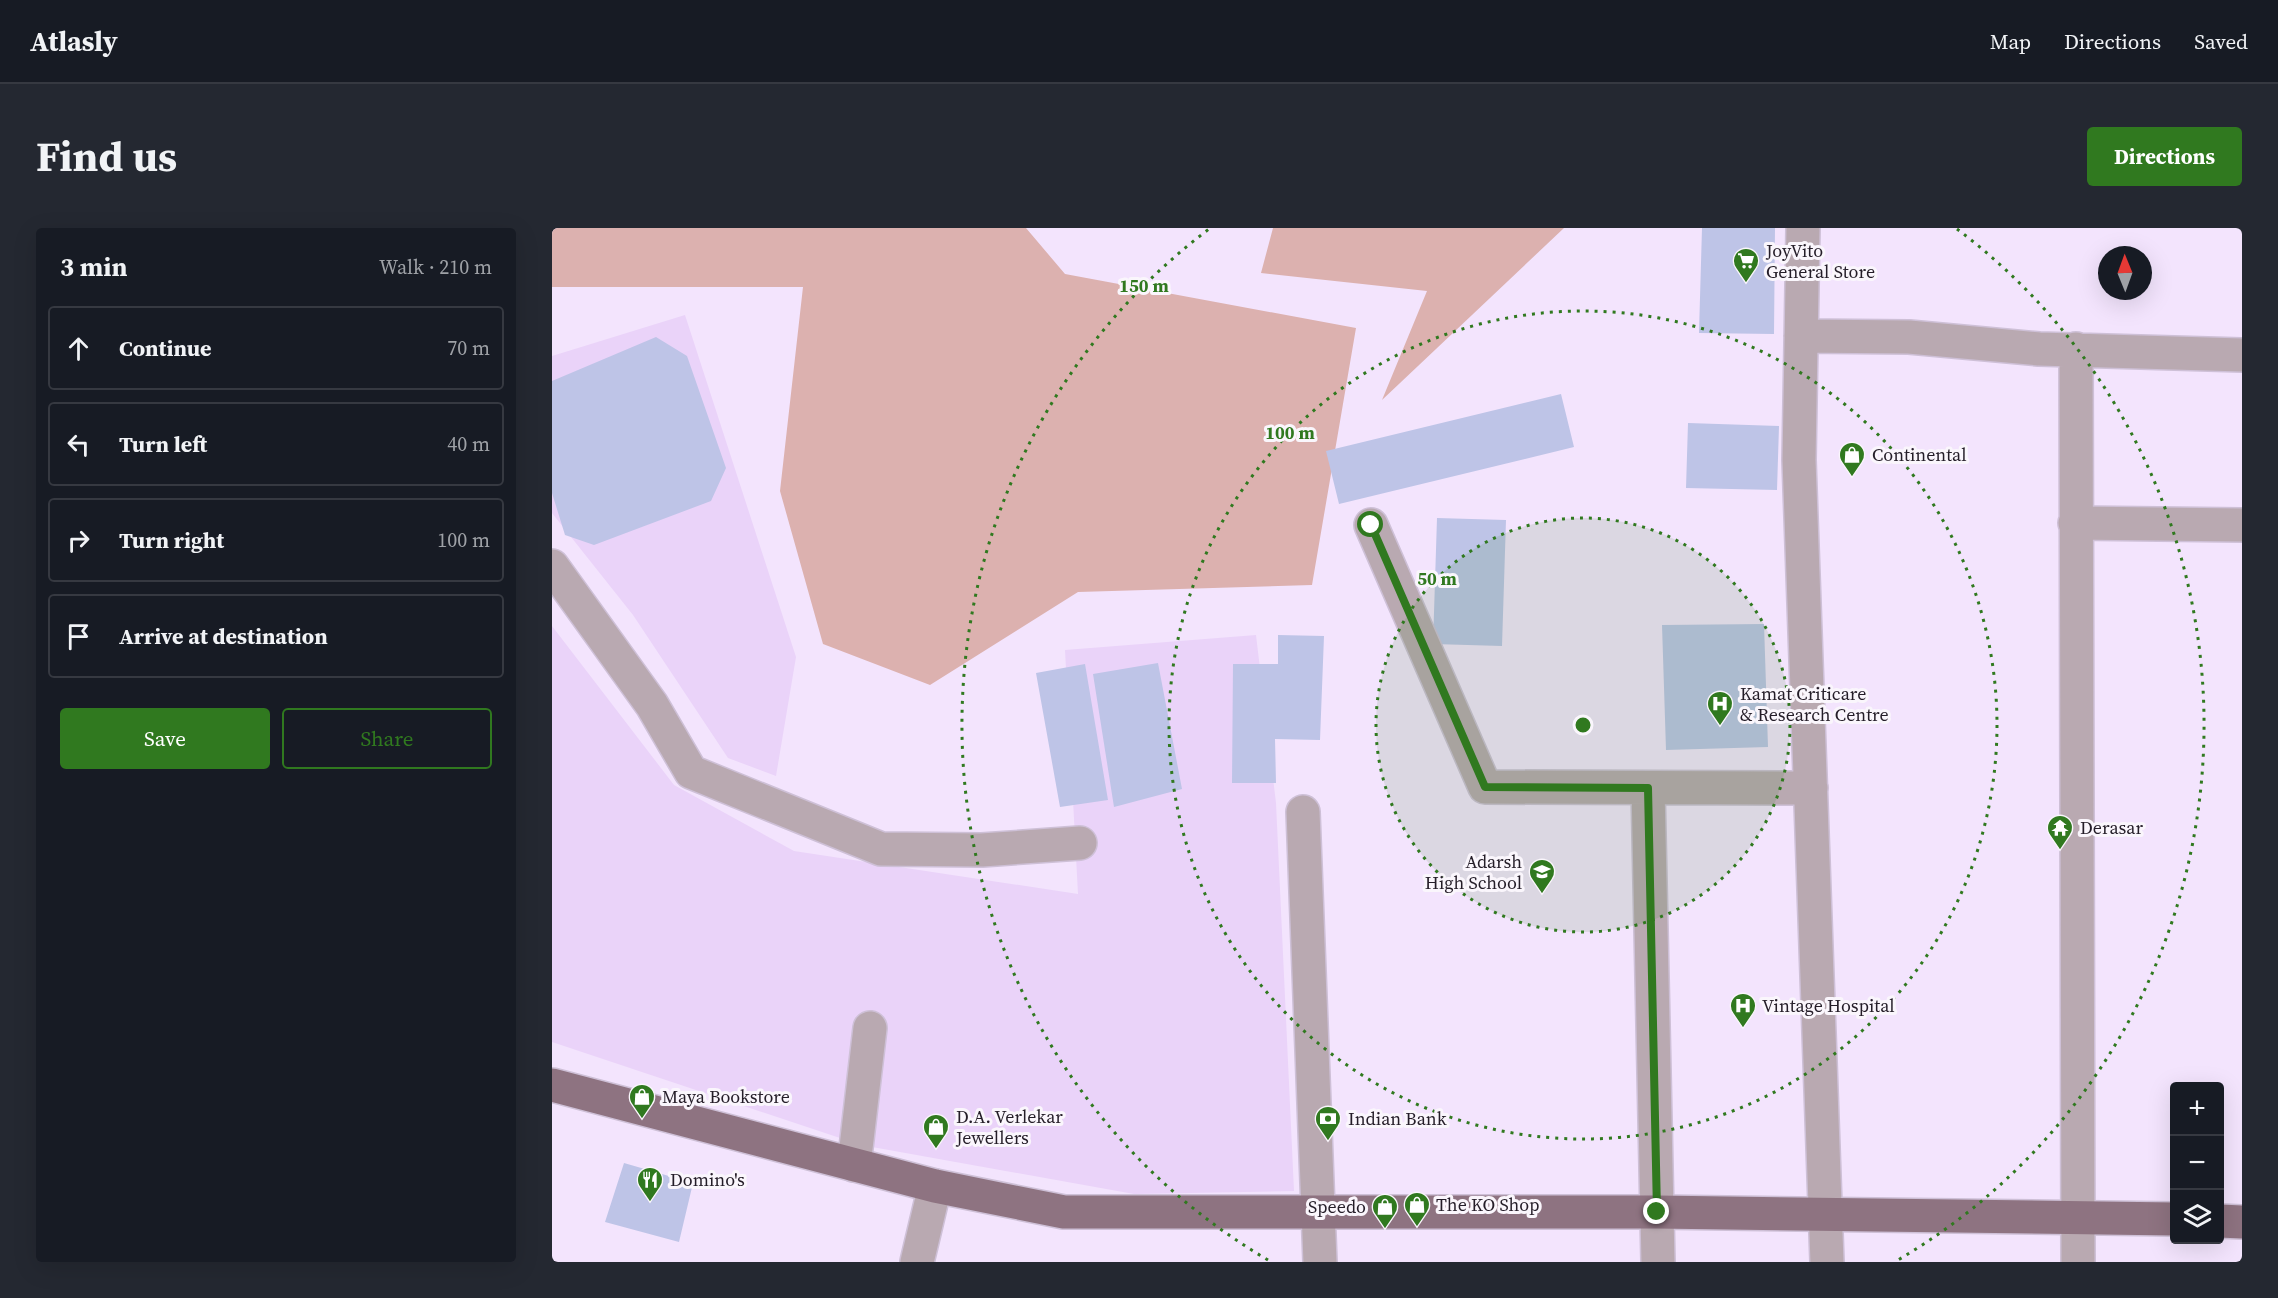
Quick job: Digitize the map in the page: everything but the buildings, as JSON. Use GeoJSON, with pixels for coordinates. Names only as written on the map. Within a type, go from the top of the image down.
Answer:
{"type":"FeatureCollection","features":[{"type":"Feature","properties":{"kind":"main road"},"geometry":{"type":"LineString","coordinates":[[552,1085],[935,1186],[1064,1212],[1319,1214],[1657,1212],[2170,1219]]}},
{"type":"Feature","properties":{"kind":"main road"},"geometry":{"type":"LineString","coordinates":[[2224,1221],[2242,1222]]}},
{"type":"Feature","properties":{"kind":"street"},"geometry":{"type":"LineString","coordinates":[[1803,228],[1799,460],[1827,1262]]}},
{"type":"Feature","properties":{"kind":"street"},"geometry":{"type":"LineString","coordinates":[[1801,336],[1909,337],[2076,349],[2242,355]]}},
{"type":"Feature","properties":{"kind":"street"},"geometry":{"type":"LineString","coordinates":[[2076,349],[2078,1262]]}},
{"type":"Feature","properties":{"kind":"street"},"geometry":{"type":"LineString","coordinates":[[2075,523],[2242,525]]}},
{"type":"Feature","properties":{"kind":"street"},"geometry":{"type":"LineString","coordinates":[[1371,525],[1485,787],[1811,788]]}},
{"type":"Feature","properties":{"kind":"street"},"geometry":{"type":"LineString","coordinates":[[552,566],[652,705],[691,772],[881,849],[982,850],[1080,843]]}},
{"type":"Feature","properties":{"kind":"street"},"geometry":{"type":"LineString","coordinates":[[1648,788],[1658,1262]]}},
{"type":"Feature","properties":{"kind":"street"},"geometry":{"type":"LineString","coordinates":[[1303,812],[1320,1262]]}},
{"type":"Feature","properties":{"kind":"street"},"geometry":{"type":"LineString","coordinates":[[854,1165],[870,1028]]}},
{"type":"Feature","properties":{"kind":"street"},"geometry":{"type":"LineString","coordinates":[[917,1262],[935,1186]]}},
{"type":"Feature","properties":{"kind":"shaded area"},"geometry":{"type":"Polygon","coordinates":[[[552,228],[1026,228],[1065,274],[1356,328],[1312,585],[1078,592],[930,685],[823,644],[780,491],[803,287],[552,287],[552,228]]]}},
{"type":"Feature","properties":{"kind":"shaded area"},"geometry":{"type":"Polygon","coordinates":[[[1273,228],[1564,228],[1382,400],[1427,291],[1261,273],[1273,228]]]}},
{"type":"Feature","properties":{"kind":"shaded area"},"geometry":{"type":"Polygon","coordinates":[[[685,315],[796,657],[776,776],[728,758],[633,615],[552,513],[552,356],[685,315]]]}},
{"type":"Feature","properties":{"kind":"shaded area"},"geometry":{"type":"Polygon","coordinates":[[[552,626],[674,785],[794,851],[1078,894],[1065,650],[1256,635],[1276,803],[1294,1191],[1134,1194],[861,1145],[552,1042],[552,626]]]}},
{"type":"Feature","properties":{"kind":"place","name":"JoyVito General Store"},"geometry":{"type":"Point","coordinates":[1746,284]}},
{"type":"Feature","properties":{"kind":"place","name":"Continental"},"geometry":{"type":"Point","coordinates":[1852,478]}},
{"type":"Feature","properties":{"kind":"place","name":"Kamat Criticare & Research Centre"},"geometry":{"type":"Point","coordinates":[1720,727]}},
{"type":"Feature","properties":{"kind":"place","name":"Derasar"},"geometry":{"type":"Point","coordinates":[2060,851]}},
{"type":"Feature","properties":{"kind":"place","name":"Adarsh High School"},"geometry":{"type":"Point","coordinates":[1542,895]}},
{"type":"Feature","properties":{"kind":"place","name":"Vintage Hospital"},"geometry":{"type":"Point","coordinates":[1743,1029]}},
{"type":"Feature","properties":{"kind":"place","name":"Maya Bookstore"},"geometry":{"type":"Point","coordinates":[642,1120]}},
{"type":"Feature","properties":{"kind":"place","name":"Indian Bank"},"geometry":{"type":"Point","coordinates":[1328,1142]}},
{"type":"Feature","properties":{"kind":"place","name":"D.A. Verlekar Jewellers"},"geometry":{"type":"Point","coordinates":[936,1150]}},
{"type":"Feature","properties":{"kind":"place","name":"Domino's"},"geometry":{"type":"Point","coordinates":[650,1203]}},
{"type":"Feature","properties":{"kind":"place","name":"The KO Shop"},"geometry":{"type":"Point","coordinates":[1417,1228]}},
{"type":"Feature","properties":{"kind":"place","name":"Speedo"},"geometry":{"type":"Point","coordinates":[1385,1230]}},
{"type":"Feature","properties":{"kind":"route"},"geometry":{"type":"LineString","coordinates":[[1371,525],[1485,787],[1648,788],[1657,1212]]}}]}
